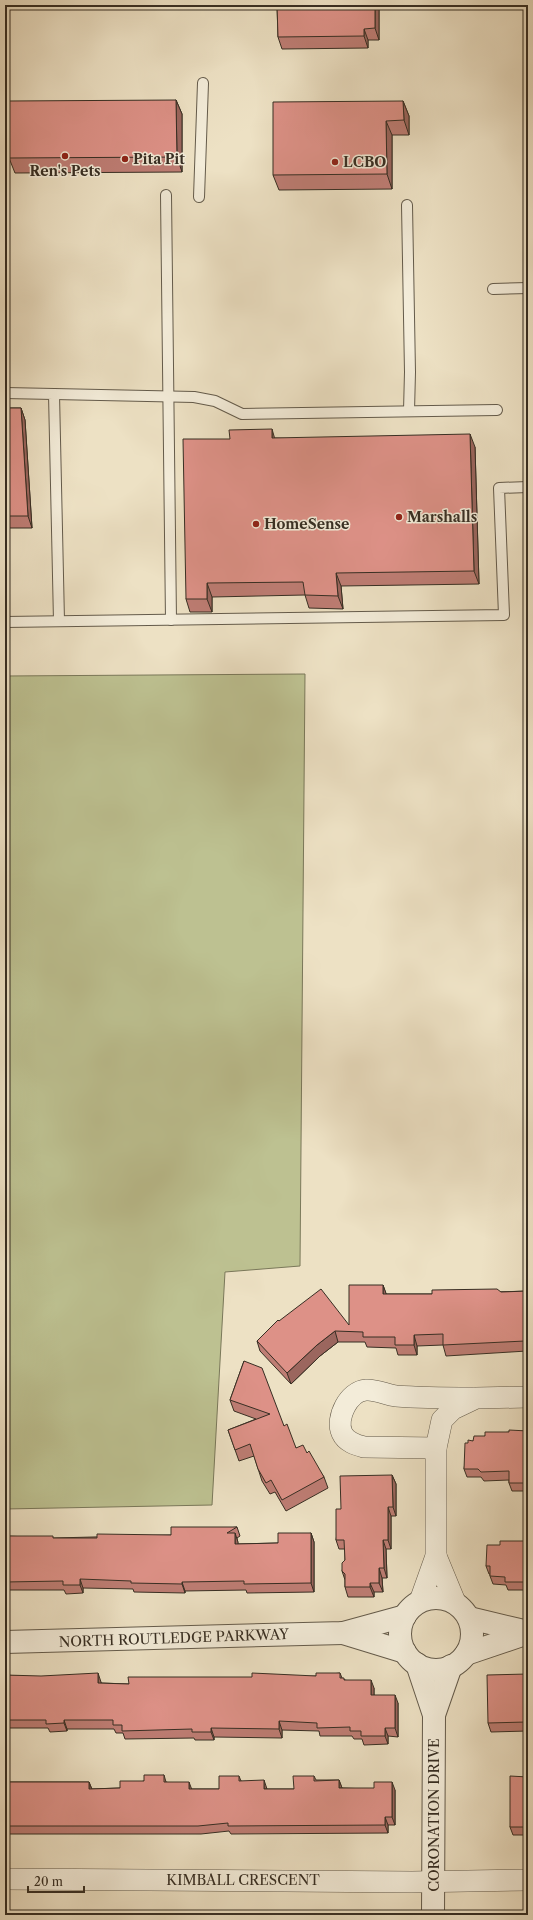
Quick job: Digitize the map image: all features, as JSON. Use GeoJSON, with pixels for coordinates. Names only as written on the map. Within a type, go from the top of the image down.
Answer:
{"type":"FeatureCollection","features":[{"type":"Feature","properties":{"kind":"street"},"geometry":{"type":"LineString","coordinates":[[436,1448],[364,1447],[354,1444],[342,1433],[340,1426],[343,1410],[355,1395],[366,1390],[395,1396],[476,1398],[528,1397]]}},
{"type":"Feature","properties":{"kind":"street"},"geometry":{"type":"LineString","coordinates":[[476,1398],[453,1409],[442,1420],[436,1448],[436,1556],[412,1608],[400,1628],[401,1640],[411,1658],[428,1669],[440,1669],[528,1632]]}},
{"type":"Feature","properties":{"kind":"street"},"geometry":{"type":"LineString","coordinates":[[436,1556],[462,1610],[472,1637],[459,1660]]}},
{"type":"Feature","properties":{"kind":"street"},"geometry":{"type":"LineString","coordinates":[[412,1608],[431,1598],[443,1598],[462,1610],[528,1632]]}},
{"type":"Feature","properties":{"kind":"street","name":"NORTH ROUTLEDGE PARKWAY"},"geometry":{"type":"LineString","coordinates":[[5,1642],[343,1633],[412,1608]]}},
{"type":"Feature","properties":{"kind":"street","name":"NORTH ROUTLEDGE PARKWAY"},"geometry":{"type":"LineString","coordinates":[[343,1633],[411,1658]]}},
{"type":"Feature","properties":{"kind":"street","name":"CORONATION DRIVE"},"geometry":{"type":"LineString","coordinates":[[411,1658],[434,1715],[434,1915]]}},
{"type":"Feature","properties":{"kind":"street","name":"CORONATION DRIVE"},"geometry":{"type":"LineString","coordinates":[[434,1715],[459,1660]]}},
{"type":"Feature","properties":{"kind":"street","name":"KIMBALL CRESCENT"},"geometry":{"type":"LineString","coordinates":[[5,1879],[528,1880]]}},
{"type":"Feature","properties":{"kind":"lane"},"geometry":{"type":"LineString","coordinates":[[199,197],[203,83]]}},
{"type":"Feature","properties":{"kind":"lane"},"geometry":{"type":"LineString","coordinates":[[166,195],[171,620]]}},
{"type":"Feature","properties":{"kind":"lane"},"geometry":{"type":"LineString","coordinates":[[407,205],[410,372],[409,411]]}},
{"type":"Feature","properties":{"kind":"lane"},"geometry":{"type":"LineString","coordinates":[[494,289],[528,288]]}},
{"type":"Feature","properties":{"kind":"lane"},"geometry":{"type":"LineString","coordinates":[[5,393],[194,396],[215,401],[242,414],[497,410]]}},
{"type":"Feature","properties":{"kind":"lane"},"geometry":{"type":"LineString","coordinates":[[54,394],[59,621]]}},
{"type":"Feature","properties":{"kind":"lane"},"geometry":{"type":"LineString","coordinates":[[5,622],[504,614],[499,488],[528,487]]}},
{"type":"Feature","properties":{"kind":"green space"},"geometry":{"type":"Polygon","coordinates":[[[305,674],[300,1266],[225,1272],[212,1505],[5,1509],[5,676],[305,674]]]}},
{"type":"Feature","properties":{"kind":"building"},"geometry":{"type":"Polygon","coordinates":[[[277,5],[375,5],[375,28],[364,29],[364,36],[278,37],[277,5]]]}},
{"type":"Feature","properties":{"kind":"building"},"geometry":{"type":"Polygon","coordinates":[[[176,100],[177,157],[9,158],[9,101],[176,100]]]}},
{"type":"Feature","properties":{"kind":"building","name":"LCBO"},"geometry":{"type":"Polygon","coordinates":[[[403,101],[404,120],[386,121],[387,174],[273,175],[273,102],[403,101]]]}},
{"type":"Feature","properties":{"kind":"building"},"geometry":{"type":"Polygon","coordinates":[[[5,408],[21,408],[28,516],[5,516],[5,408]]]}},
{"type":"Feature","properties":{"kind":"building"},"geometry":{"type":"Polygon","coordinates":[[[272,429],[272,438],[470,434],[474,571],[336,573],[338,596],[305,595],[303,582],[207,583],[207,599],[186,599],[183,439],[230,439],[229,430],[272,429]]]}},
{"type":"Feature","properties":{"kind":"building"},"geometry":{"type":"Polygon","coordinates":[[[349,1285],[383,1285],[383,1294],[432,1294],[432,1290],[497,1289],[501,1292],[528,1291],[528,1344],[525,1344],[525,1341],[443,1345],[443,1334],[414,1335],[414,1345],[395,1345],[395,1337],[363,1337],[363,1332],[335,1331],[317,1345],[287,1373],[257,1341],[278,1320],[279,1321],[321,1289],[349,1325],[349,1285]]]}},
{"type":"Feature","properties":{"kind":"building"},"geometry":{"type":"Polygon","coordinates":[[[244,1361],[262,1368],[284,1426],[287,1424],[296,1448],[303,1445],[307,1453],[309,1451],[324,1477],[282,1500],[271,1480],[266,1483],[258,1469],[250,1444],[235,1450],[228,1430],[270,1414],[230,1400],[244,1361]]]}},
{"type":"Feature","properties":{"kind":"building"},"geometry":{"type":"Polygon","coordinates":[[[509,1430],[528,1431],[528,1483],[509,1483],[509,1471],[481,1472],[478,1469],[464,1469],[465,1443],[468,1443],[468,1440],[473,1441],[474,1436],[485,1436],[485,1432],[509,1432],[509,1430]]]}},
{"type":"Feature","properties":{"kind":"building"},"geometry":{"type":"Polygon","coordinates":[[[392,1475],[393,1507],[388,1507],[388,1540],[383,1540],[384,1568],[379,1568],[379,1583],[370,1583],[370,1587],[345,1587],[345,1574],[342,1571],[342,1563],[345,1560],[344,1540],[336,1540],[336,1509],[341,1509],[340,1476],[392,1475]]]}},
{"type":"Feature","properties":{"kind":"building"},"geometry":{"type":"Polygon","coordinates":[[[171,1527],[237,1527],[227,1533],[235,1533],[235,1544],[278,1543],[278,1533],[311,1533],[311,1583],[244,1584],[244,1581],[182,1582],[182,1584],[131,1583],[131,1581],[80,1579],[80,1585],[63,1585],[63,1581],[5,1582],[5,1536],[97,1538],[97,1534],[171,1535],[171,1527]]]}},
{"type":"Feature","properties":{"kind":"building"},"geometry":{"type":"Polygon","coordinates":[[[500,1541],[528,1541],[528,1582],[505,1582],[505,1577],[490,1576],[490,1566],[486,1566],[487,1545],[500,1545],[500,1541]]]}},
{"type":"Feature","properties":{"kind":"building"},"geometry":{"type":"Polygon","coordinates":[[[98,1673],[98,1683],[129,1684],[128,1677],[252,1677],[252,1673],[316,1676],[316,1673],[340,1673],[340,1678],[344,1678],[344,1680],[371,1680],[371,1695],[395,1695],[395,1728],[385,1728],[385,1736],[361,1736],[361,1731],[350,1731],[350,1727],[317,1728],[317,1723],[279,1721],[279,1729],[211,1728],[211,1732],[192,1732],[192,1729],[122,1731],[122,1725],[113,1725],[113,1720],[64,1720],[64,1723],[46,1724],[46,1720],[5,1720],[5,1675],[41,1676],[98,1673]]]}},
{"type":"Feature","properties":{"kind":"building"},"geometry":{"type":"Polygon","coordinates":[[[528,1674],[528,1720],[526,1720],[526,1722],[488,1723],[487,1675],[528,1674]]]}},
{"type":"Feature","properties":{"kind":"building"},"geometry":{"type":"Polygon","coordinates":[[[144,1775],[164,1775],[164,1782],[189,1782],[189,1789],[219,1789],[219,1776],[239,1776],[239,1781],[264,1780],[264,1789],[294,1789],[293,1776],[314,1776],[314,1781],[339,1780],[339,1788],[374,1788],[374,1782],[392,1782],[392,1817],[385,1817],[385,1825],[228,1826],[228,1823],[198,1826],[5,1826],[5,1782],[89,1782],[89,1789],[120,1788],[120,1781],[144,1781],[144,1775]]]}},
{"type":"Feature","properties":{"kind":"building"},"geometry":{"type":"Polygon","coordinates":[[[510,1776],[528,1777],[528,1827],[510,1827],[510,1776]]]}},
{"type":"Feature","properties":{"kind":"building"},"geometry":{"type":"Polygon","coordinates":[[[401,1913],[401,1915],[5,1915],[5,1914],[401,1913]]]}},
{"type":"Feature","properties":{"kind":"place","name":"Ren's Pets"},"geometry":{"type":"Point","coordinates":[65,156]}},
{"type":"Feature","properties":{"kind":"place","name":"Pita Pit"},"geometry":{"type":"Point","coordinates":[125,159]}},
{"type":"Feature","properties":{"kind":"place","name":"LCBO"},"geometry":{"type":"Point","coordinates":[335,162]}},
{"type":"Feature","properties":{"kind":"place","name":"Marshalls"},"geometry":{"type":"Point","coordinates":[399,517]}},
{"type":"Feature","properties":{"kind":"place","name":"HomeSense"},"geometry":{"type":"Point","coordinates":[256,524]}}]}
